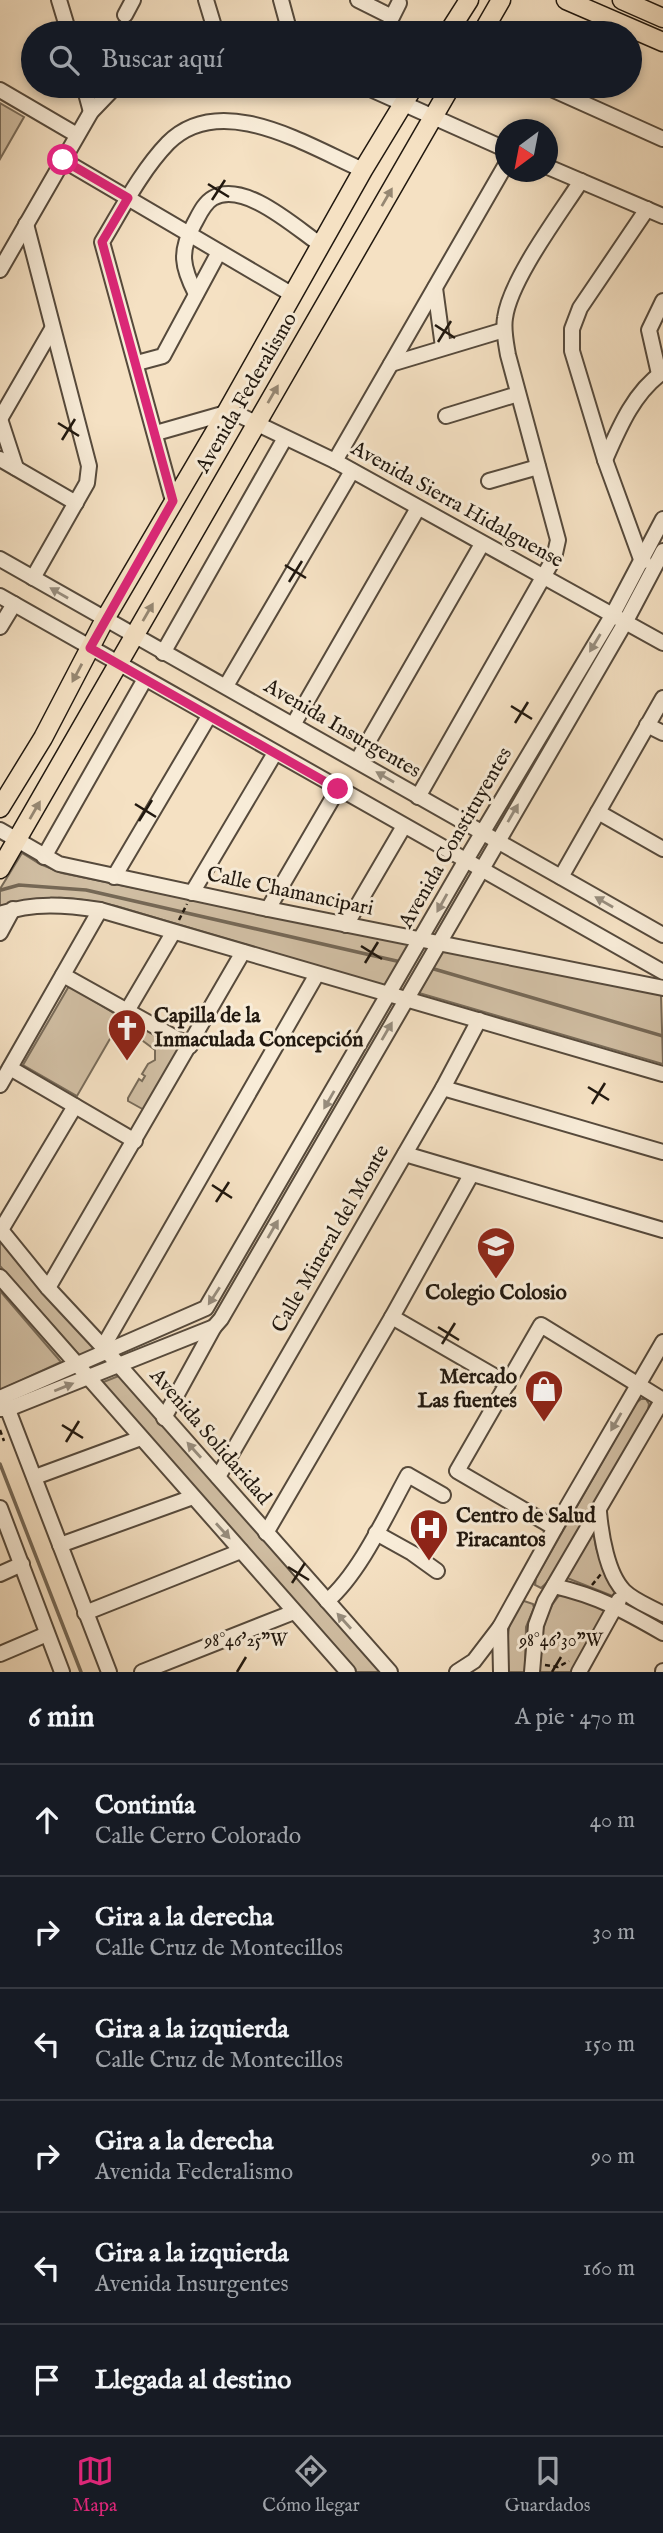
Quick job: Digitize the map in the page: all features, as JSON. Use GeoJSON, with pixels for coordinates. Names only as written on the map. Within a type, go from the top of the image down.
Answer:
{"type":"FeatureCollection","features":[{"type":"Feature","properties":{"kind":"main road"},"geometry":{"type":"LineString","coordinates":[[456,21],[469,0]]}},
{"type":"Feature","properties":{"kind":"main road"},"geometry":{"type":"LineString","coordinates":[[489,21],[501,0]]}},
{"type":"Feature","properties":{"kind":"main road"},"geometry":{"type":"LineString","coordinates":[[566,0],[614,21]]}},
{"type":"Feature","properties":{"kind":"main road"},"geometry":{"type":"LineString","coordinates":[[622,0],[663,18]]}},
{"type":"Feature","properties":{"kind":"main road"},"geometry":{"type":"LineString","coordinates":[[642,33],[663,42]]}},
{"type":"Feature","properties":{"kind":"main road","name":"Avenida Federalismo"},"geometry":{"type":"LineString","coordinates":[[0,808],[43,737],[105,620],[173,501],[407,98]]}},
{"type":"Feature","properties":{"kind":"main road","name":"Avenida Federalismo"},"geometry":{"type":"LineString","coordinates":[[0,869],[444,98]]}},
{"type":"Feature","properties":{"kind":"street"},"geometry":{"type":"LineString","coordinates":[[60,0],[66,21]]}},
{"type":"Feature","properties":{"kind":"street"},"geometry":{"type":"LineString","coordinates":[[125,15],[134,0]]}},
{"type":"Feature","properties":{"kind":"street"},"geometry":{"type":"LineString","coordinates":[[206,0],[212,21]]}},
{"type":"Feature","properties":{"kind":"street"},"geometry":{"type":"LineString","coordinates":[[281,0],[287,21]]}},
{"type":"Feature","properties":{"kind":"street"},"geometry":{"type":"LineString","coordinates":[[358,0],[392,17],[399,3]]}},
{"type":"Feature","properties":{"kind":"street"},"geometry":{"type":"LineString","coordinates":[[0,89],[77,135]]}},
{"type":"Feature","properties":{"kind":"street"},"geometry":{"type":"LineString","coordinates":[[87,98],[91,112]]}},
{"type":"Feature","properties":{"kind":"street"},"geometry":{"type":"LineString","coordinates":[[0,270],[77,135],[91,112],[104,98]]}},
{"type":"Feature","properties":{"kind":"street"},"geometry":{"type":"LineString","coordinates":[[390,98],[495,144]]}},
{"type":"Feature","properties":{"kind":"street"},"geometry":{"type":"LineString","coordinates":[[572,98],[663,139]]}},
{"type":"Feature","properties":{"kind":"street"},"geometry":{"type":"LineString","coordinates":[[173,501],[102,242],[154,159],[170,141],[193,126],[214,120],[241,120],[253,124],[363,170]]}},
{"type":"Feature","properties":{"kind":"street"},"geometry":{"type":"LineString","coordinates":[[63,160],[293,295]]}},
{"type":"Feature","properties":{"kind":"street"},"geometry":{"type":"LineString","coordinates":[[558,171],[663,216]]}},
{"type":"Feature","properties":{"kind":"street"},"geometry":{"type":"LineString","coordinates":[[418,797],[554,558],[558,540],[518,394],[504,330],[505,316],[512,291],[581,181]]}},
{"type":"Feature","properties":{"kind":"street"},"geometry":{"type":"LineString","coordinates":[[335,461],[497,182]]}},
{"type":"Feature","properties":{"kind":"street"},"geometry":{"type":"LineString","coordinates":[[196,295],[188,280],[183,259],[184,244],[201,211],[211,199],[226,193],[247,197],[265,206],[321,245]]}},
{"type":"Feature","properties":{"kind":"street"},"geometry":{"type":"LineString","coordinates":[[647,209],[580,308],[572,329],[572,351],[605,460],[641,559],[654,568]]}},
{"type":"Feature","properties":{"kind":"street"},"geometry":{"type":"LineString","coordinates":[[26,224],[89,466],[87,483],[33,578]]}},
{"type":"Feature","properties":{"kind":"street"},"geometry":{"type":"LineString","coordinates":[[137,363],[163,356],[219,252]]}},
{"type":"Feature","properties":{"kind":"street"},"geometry":{"type":"LineString","coordinates":[[435,288],[443,347]]}},
{"type":"Feature","properties":{"kind":"street"},"geometry":{"type":"LineString","coordinates":[[605,460],[620,426],[640,394],[661,373],[649,330],[663,301]]}},
{"type":"Feature","properties":{"kind":"street"},"geometry":{"type":"LineString","coordinates":[[16,468],[0,419],[52,329]]}},
{"type":"Feature","properties":{"kind":"street"},"geometry":{"type":"LineString","coordinates":[[391,364],[504,330]]}},
{"type":"Feature","properties":{"kind":"street"},"geometry":{"type":"LineString","coordinates":[[446,416],[518,394]]}},
{"type":"Feature","properties":{"kind":"street"},"geometry":{"type":"LineString","coordinates":[[156,433],[226,413]]}},
{"type":"Feature","properties":{"kind":"street","name":"Avenida Sierra Hidalguense"},"geometry":{"type":"LineString","coordinates":[[226,413],[237,414],[335,461],[663,643]]}},
{"type":"Feature","properties":{"kind":"street"},"geometry":{"type":"LineString","coordinates":[[163,653],[285,439]]}},
{"type":"Feature","properties":{"kind":"street"},"geometry":{"type":"LineString","coordinates":[[0,459],[76,503]]}},
{"type":"Feature","properties":{"kind":"street"},"geometry":{"type":"LineString","coordinates":[[489,481],[538,467]]}},
{"type":"Feature","properties":{"kind":"street"},"geometry":{"type":"LineString","coordinates":[[226,686],[352,471]]}},
{"type":"Feature","properties":{"kind":"street"},"geometry":{"type":"LineString","coordinates":[[293,725],[418,508]]}},
{"type":"Feature","properties":{"kind":"street","name":"Avenida Constituyentes"},"geometry":{"type":"LineString","coordinates":[[164,1418],[214,1327],[497,841],[619,618],[641,559],[663,519]]}},
{"type":"Feature","properties":{"kind":"street"},"geometry":{"type":"LineString","coordinates":[[357,761],[482,544]]}},
{"type":"Feature","properties":{"kind":"street","name":"Avenida Constituyentes"},"geometry":{"type":"LineString","coordinates":[[2,1403],[105,1350],[206,1308],[291,1166],[482,832],[663,551]]}},
{"type":"Feature","properties":{"kind":"street","name":"Avenida Insurgentes"},"geometry":{"type":"LineString","coordinates":[[0,559],[663,935]]}},
{"type":"Feature","properties":{"kind":"street"},"geometry":{"type":"LineString","coordinates":[[0,596],[663,972]]}},
{"type":"Feature","properties":{"kind":"street"},"geometry":{"type":"LineString","coordinates":[[0,627],[13,604]]}},
{"type":"Feature","properties":{"kind":"street"},"geometry":{"type":"LineString","coordinates":[[44,857],[145,679]]}},
{"type":"Feature","properties":{"kind":"street"},"geometry":{"type":"LineString","coordinates":[[561,877],[663,698]]}},
{"type":"Feature","properties":{"kind":"street"},"geometry":{"type":"LineString","coordinates":[[114,877],[209,716]]}},
{"type":"Feature","properties":{"kind":"street"},"geometry":{"type":"LineString","coordinates":[[648,725],[663,733]]}},
{"type":"Feature","properties":{"kind":"street"},"geometry":{"type":"LineString","coordinates":[[190,896],[275,754]]}},
{"type":"Feature","properties":{"kind":"street"},"geometry":{"type":"LineString","coordinates":[[268,909],[338,789]]}},
{"type":"Feature","properties":{"kind":"street"},"geometry":{"type":"LineString","coordinates":[[598,812],[663,849]]}},
{"type":"Feature","properties":{"kind":"street"},"geometry":{"type":"LineString","coordinates":[[346,925],[404,826]]}},
{"type":"Feature","properties":{"kind":"street","name":"Calle Chamancipari"},"geometry":{"type":"LineString","coordinates":[[0,831],[59,864],[190,896],[268,909],[663,988]]}},
{"type":"Feature","properties":{"kind":"street"},"geometry":{"type":"LineString","coordinates":[[0,933],[7,912],[35,905],[67,905],[100,910],[663,1074]]}},
{"type":"Feature","properties":{"kind":"street"},"geometry":{"type":"LineString","coordinates":[[0,1085],[100,910]]}},
{"type":"Feature","properties":{"kind":"street"},"geometry":{"type":"LineString","coordinates":[[127,1011],[175,930]]}},
{"type":"Feature","properties":{"kind":"street"},"geometry":{"type":"LineString","coordinates":[[48,1288],[243,952]]}},
{"type":"Feature","properties":{"kind":"street"},"geometry":{"type":"LineString","coordinates":[[105,1350],[317,974]]}},
{"type":"Feature","properties":{"kind":"street"},"geometry":{"type":"LineString","coordinates":[[63,975],[190,1046]]}},
{"type":"Feature","properties":{"kind":"street","name":"Calle Mineral del Monte"},"geometry":{"type":"LineString","coordinates":[[218,1477],[443,1088],[479,1020]]}},
{"type":"Feature","properties":{"kind":"street"},"geometry":{"type":"LineString","coordinates":[[10,1068],[135,1141]]}},
{"type":"Feature","properties":{"kind":"street"},"geometry":{"type":"LineString","coordinates":[[443,1088],[663,1152]]}},
{"type":"Feature","properties":{"kind":"street"},"geometry":{"type":"LineString","coordinates":[[1,1229],[75,1106]]}},
{"type":"Feature","properties":{"kind":"street"},"geometry":{"type":"LineString","coordinates":[[405,1154],[663,1230]]}},
{"type":"Feature","properties":{"kind":"street"},"geometry":{"type":"LineString","coordinates":[[291,1166],[305,1174]]}},
{"type":"Feature","properties":{"kind":"street"},"geometry":{"type":"LineString","coordinates":[[266,1533],[471,1175]]}},
{"type":"Feature","properties":{"kind":"street","name":"Avenida Solidaridad"},"geometry":{"type":"LineString","coordinates":[[1,1229],[48,1288],[390,1672]]}},
{"type":"Feature","properties":{"kind":"street"},"geometry":{"type":"LineString","coordinates":[[0,1278],[346,1669]]}},
{"type":"Feature","properties":{"kind":"street"},"geometry":{"type":"LineString","coordinates":[[392,1317],[508,1384]]}},
{"type":"Feature","properties":{"kind":"street"},"geometry":{"type":"LineString","coordinates":[[533,1667],[536,1625],[545,1601],[663,1399],[541,1325],[457,1471],[555,1528]]}},
{"type":"Feature","properties":{"kind":"street"},"geometry":{"type":"LineString","coordinates":[[109,1672],[35,1476],[2,1403],[88,1377],[214,1327]]}},
{"type":"Feature","properties":{"kind":"street"},"geometry":{"type":"LineString","coordinates":[[457,1672],[474,1661],[500,1627],[663,1342]]}},
{"type":"Feature","properties":{"kind":"street"},"geometry":{"type":"LineString","coordinates":[[35,1476],[141,1437]]}},
{"type":"Feature","properties":{"kind":"street"},"geometry":{"type":"LineString","coordinates":[[327,1601],[339,1591],[376,1533],[408,1475],[443,1496]]}},
{"type":"Feature","properties":{"kind":"street"},"geometry":{"type":"LineString","coordinates":[[60,1545],[193,1497]]}},
{"type":"Feature","properties":{"kind":"street"},"geometry":{"type":"LineString","coordinates":[[0,1508],[62,1672]]}},
{"type":"Feature","properties":{"kind":"street"},"geometry":{"type":"LineString","coordinates":[[598,1512],[608,1562],[624,1591],[663,1614]]}},
{"type":"Feature","properties":{"kind":"street"},"geometry":{"type":"LineString","coordinates":[[376,1533],[437,1571]]}},
{"type":"Feature","properties":{"kind":"street"},"geometry":{"type":"LineString","coordinates":[[85,1613],[242,1551]]}},
{"type":"Feature","properties":{"kind":"street"},"geometry":{"type":"LineString","coordinates":[[0,1574],[22,1564]]}},
{"type":"Feature","properties":{"kind":"street"},"geometry":{"type":"LineString","coordinates":[[554,1586],[587,1594],[615,1606],[663,1633]]}},
{"type":"Feature","properties":{"kind":"street"},"geometry":{"type":"LineString","coordinates":[[522,1588],[545,1601]]}},
{"type":"Feature","properties":{"kind":"street"},"geometry":{"type":"LineString","coordinates":[[579,1672],[624,1591]]}},
{"type":"Feature","properties":{"kind":"street"},"geometry":{"type":"LineString","coordinates":[[142,1672],[294,1612]]}},
{"type":"Feature","properties":{"kind":"street"},"geometry":{"type":"LineString","coordinates":[[500,1627],[501,1672]]}},
{"type":"Feature","properties":{"kind":"street"},"geometry":{"type":"LineString","coordinates":[[0,1654],[47,1634]]}},
{"type":"Feature","properties":{"kind":"street"},"geometry":{"type":"LineString","coordinates":[[329,1672],[346,1669]]}},
{"type":"Feature","properties":{"kind":"path"},"geometry":{"type":"LineString","coordinates":[[175,930],[190,896]]}},
{"type":"Feature","properties":{"kind":"path"},"geometry":{"type":"LineString","coordinates":[[587,1594],[608,1562]]}},
{"type":"Feature","properties":{"kind":"path"},"geometry":{"type":"LineString","coordinates":[[533,1667],[558,1667],[591,1651]]}},
{"type":"Feature","properties":{"kind":"path"},"geometry":{"type":"LineString","coordinates":[[558,1667],[561,1672]]}},
{"type":"Feature","properties":{"kind":"shaded area"},"geometry":{"type":"Polygon","coordinates":[[[0,103],[24,117],[0,159],[0,103]]]}},
{"type":"Feature","properties":{"kind":"shaded area"},"geometry":{"type":"Polygon","coordinates":[[[22,853],[62,873],[412,945],[389,987],[116,906],[58,898],[32,901],[0,910],[0,889],[22,853]]]}},
{"type":"Feature","properties":{"kind":"shaded area"},"geometry":{"type":"Polygon","coordinates":[[[443,951],[661,995],[663,1064],[419,993],[443,951]]]}},
{"type":"Feature","properties":{"kind":"shaded area"},"geometry":{"type":"Polygon","coordinates":[[[69,986],[122,1018],[77,1096],[23,1065],[69,986]]]}},
{"type":"Feature","properties":{"kind":"shaded area"},"geometry":{"type":"Polygon","coordinates":[[[128,1018],[179,1048],[146,1111],[128,1101],[128,1098],[139,1079],[142,1081],[145,1076],[142,1074],[148,1064],[155,1060],[155,1050],[123,1026],[128,1018]]]}},
{"type":"Feature","properties":{"kind":"shaded area"},"geometry":{"type":"Polygon","coordinates":[[[0,1237],[99,1349],[81,1357],[0,1266],[0,1237]]]}},
{"type":"Feature","properties":{"kind":"shaded area"},"geometry":{"type":"Polygon","coordinates":[[[0,1291],[61,1362],[0,1390],[0,1291]]]}},
{"type":"Feature","properties":{"kind":"shaded area"},"geometry":{"type":"Polygon","coordinates":[[[121,1375],[384,1672],[356,1672],[101,1383],[121,1375]]]}},
{"type":"Feature","properties":{"kind":"shaded area"},"geometry":{"type":"Polygon","coordinates":[[[646,1399],[648,1410],[553,1577],[541,1588],[535,1585],[536,1578],[636,1403],[646,1399]]]}},
{"type":"Feature","properties":{"kind":"shaded area"},"geometry":{"type":"Polygon","coordinates":[[[594,1531],[598,1555],[619,1592],[615,1597],[567,1578],[594,1531]]]}},
{"type":"Feature","properties":{"kind":"shaded area"},"geometry":{"type":"Polygon","coordinates":[[[563,1592],[610,1610],[575,1672],[539,1672],[541,1640],[546,1618],[550,1608],[563,1592]]]}},
{"type":"Feature","properties":{"kind":"shaded area"},"geometry":{"type":"Polygon","coordinates":[[[524,1601],[533,1604],[534,1608],[526,1627],[525,1672],[508,1672],[510,1624],[517,1608],[524,1601]]]}},
{"type":"Feature","properties":{"kind":"waterway"},"geometry":{"type":"LineString","coordinates":[[1,890],[19,885],[86,890],[401,962]]}},
{"type":"Feature","properties":{"kind":"waterway"},"geometry":{"type":"LineString","coordinates":[[434,969],[663,1036]]}},
{"type":"Feature","properties":{"kind":"waterway"},"geometry":{"type":"LineString","coordinates":[[0,1464],[81,1672]]}},
{"type":"Feature","properties":{"kind":"place","name":"Capilla de la Inmaculada Concepción"},"geometry":{"type":"Point","coordinates":[127,1062]}},
{"type":"Feature","properties":{"kind":"place","name":"Colegio Colosio"},"geometry":{"type":"Point","coordinates":[496,1280]}},
{"type":"Feature","properties":{"kind":"place","name":"Mercado Las fuentes"},"geometry":{"type":"Point","coordinates":[544,1423]}},
{"type":"Feature","properties":{"kind":"place","name":"Centro de Salud Piracantos"},"geometry":{"type":"Point","coordinates":[429,1562]}},
{"type":"Feature","properties":{"kind":"route"},"geometry":{"type":"LineString","coordinates":[[63,160],[128,198],[102,242],[173,501],[90,648],[338,789]]}}]}
